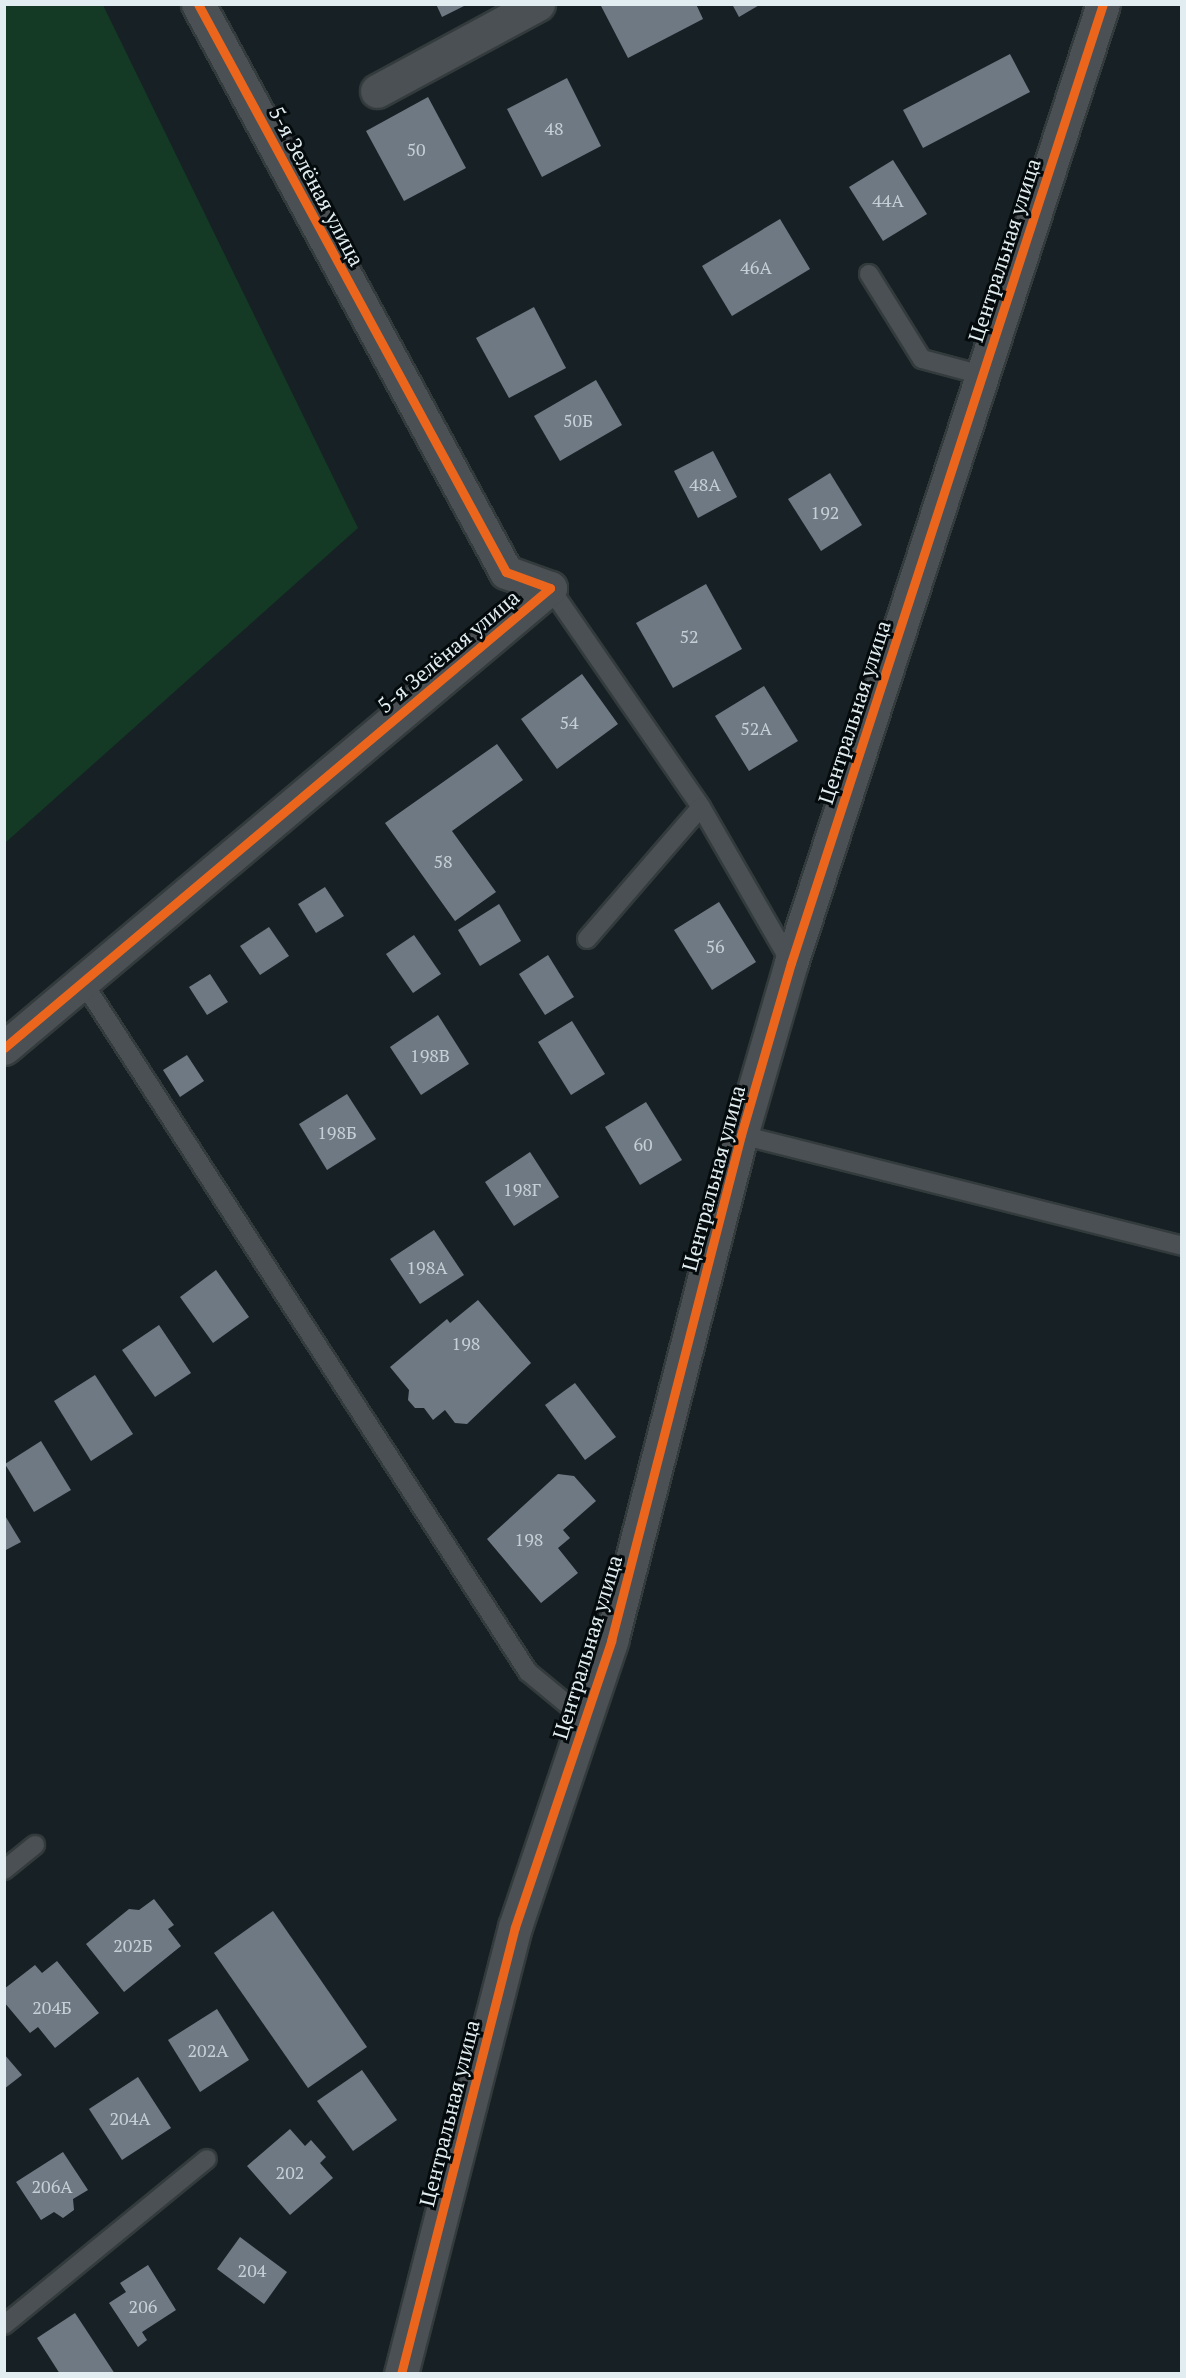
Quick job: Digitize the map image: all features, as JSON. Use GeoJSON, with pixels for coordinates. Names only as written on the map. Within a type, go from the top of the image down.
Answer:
{"type":"FeatureCollection","features":[{"type":"Feature","properties":{"kind":"street","name":"5-я Зелёная улица"},"geometry":{"type":"LineString","coordinates":[[4,1047],[550,588],[506,572],[198,4]]}},
{"type":"Feature","properties":{"kind":"street"},"geometry":{"type":"LineString","coordinates":[[377,91],[538,4]]}},
{"type":"Feature","properties":{"kind":"street","name":"Центральная улица"},"geometry":{"type":"LineString","coordinates":[[401,2373],[515,1928],[611,1641],[741,1135],[791,963],[1103,4]]}},
{"type":"Feature","properties":{"kind":"lane"},"geometry":{"type":"LineString","coordinates":[[869,274],[922,359],[982,375]]}},
{"type":"Feature","properties":{"kind":"lane","name":"5-я Зелёная улица"},"geometry":{"type":"LineString","coordinates":[[550,588],[701,807],[791,963]]}},
{"type":"Feature","properties":{"kind":"lane"},"geometry":{"type":"LineString","coordinates":[[587,939],[701,807]]}},
{"type":"Feature","properties":{"kind":"lane"},"geometry":{"type":"LineString","coordinates":[[83,982],[528,1672],[585,1719]]}},
{"type":"Feature","properties":{"kind":"lane"},"geometry":{"type":"LineString","coordinates":[[741,1135],[1182,1246]]}},
{"type":"Feature","properties":{"kind":"lane"},"geometry":{"type":"LineString","coordinates":[[4,1870],[35,1845]]}},
{"type":"Feature","properties":{"kind":"lane"},"geometry":{"type":"LineString","coordinates":[[4,2325],[207,2159]]}},
{"type":"Feature","properties":{"kind":"green space"},"geometry":{"type":"Polygon","coordinates":[[[5,4],[103,5],[358,528],[5,843],[5,4]]]}},
{"type":"Feature","properties":{"kind":"building"},"geometry":{"type":"Polygon","coordinates":[[[436,4],[468,4],[442,17],[436,4]]]}},
{"type":"Feature","properties":{"kind":"building"},"geometry":{"type":"Polygon","coordinates":[[[600,4],[696,4],[703,19],[628,58],[600,4]]]}},
{"type":"Feature","properties":{"kind":"building"},"geometry":{"type":"Polygon","coordinates":[[[732,4],[761,4],[739,17],[732,4]]]}},
{"type":"Feature","properties":{"kind":"building"},"geometry":{"type":"Polygon","coordinates":[[[1010,54],[1030,92],[923,148],[903,110],[1010,54]]]}},
{"type":"Feature","properties":{"kind":"building"},"geometry":{"type":"Polygon","coordinates":[[[567,78],[601,146],[542,177],[507,109],[567,78]]]}},
{"type":"Feature","properties":{"kind":"building"},"geometry":{"type":"Polygon","coordinates":[[[428,97],[466,168],[404,201],[366,131],[428,97]]]}},
{"type":"Feature","properties":{"kind":"building"},"geometry":{"type":"Polygon","coordinates":[[[893,160],[927,214],[883,241],[849,187],[893,160]]]}},
{"type":"Feature","properties":{"kind":"building"},"geometry":{"type":"Polygon","coordinates":[[[780,219],[810,269],[732,316],[702,266],[780,219]]]}},
{"type":"Feature","properties":{"kind":"building"},"geometry":{"type":"Polygon","coordinates":[[[534,307],[566,368],[509,398],[476,338],[534,307]]]}},
{"type":"Feature","properties":{"kind":"building"},"geometry":{"type":"Polygon","coordinates":[[[596,380],[622,425],[560,461],[534,416],[596,380]]]}},
{"type":"Feature","properties":{"kind":"building"},"geometry":{"type":"Polygon","coordinates":[[[713,451],[737,497],[698,518],[674,471],[713,451]]]}},
{"type":"Feature","properties":{"kind":"building"},"geometry":{"type":"Polygon","coordinates":[[[830,473],[862,525],[821,551],[788,499],[830,473]]]}},
{"type":"Feature","properties":{"kind":"building"},"geometry":{"type":"Polygon","coordinates":[[[706,584],[742,649],[673,688],[636,623],[706,584]]]}},
{"type":"Feature","properties":{"kind":"building"},"geometry":{"type":"Polygon","coordinates":[[[582,674],[618,724],[557,769],[521,719],[582,674]]]}},
{"type":"Feature","properties":{"kind":"building"},"geometry":{"type":"Polygon","coordinates":[[[764,686],[798,741],[749,771],[715,716],[764,686]]]}},
{"type":"Feature","properties":{"kind":"building"},"geometry":{"type":"Polygon","coordinates":[[[497,744],[523,780],[452,831],[496,892],[455,921],[385,823],[497,744]]]}},
{"type":"Feature","properties":{"kind":"building"},"geometry":{"type":"Polygon","coordinates":[[[325,887],[344,916],[316,933],[298,904],[325,887]]]}},
{"type":"Feature","properties":{"kind":"building"},"geometry":{"type":"Polygon","coordinates":[[[719,902],[756,962],[712,990],[674,930],[719,902]]]}},
{"type":"Feature","properties":{"kind":"building"},"geometry":{"type":"Polygon","coordinates":[[[499,904],[521,941],[480,966],[458,930],[499,904]]]}},
{"type":"Feature","properties":{"kind":"building"},"geometry":{"type":"Polygon","coordinates":[[[269,927],[289,956],[260,975],[240,946],[269,927]]]}},
{"type":"Feature","properties":{"kind":"building"},"geometry":{"type":"Polygon","coordinates":[[[414,935],[441,974],[413,993],[386,954],[414,935]]]}},
{"type":"Feature","properties":{"kind":"building"},"geometry":{"type":"Polygon","coordinates":[[[548,955],[574,997],[545,1015],[519,974],[548,955]]]}},
{"type":"Feature","properties":{"kind":"building"},"geometry":{"type":"Polygon","coordinates":[[[210,974],[228,1002],[207,1015],[189,987],[210,974]]]}},
{"type":"Feature","properties":{"kind":"building"},"geometry":{"type":"Polygon","coordinates":[[[438,1015],[469,1064],[421,1095],[390,1047],[438,1015]]]}},
{"type":"Feature","properties":{"kind":"building"},"geometry":{"type":"Polygon","coordinates":[[[572,1021],[605,1074],[571,1095],[538,1042],[572,1021]]]}},
{"type":"Feature","properties":{"kind":"building"},"geometry":{"type":"Polygon","coordinates":[[[187,1055],[204,1081],[180,1097],[163,1070],[187,1055]]]}},
{"type":"Feature","properties":{"kind":"building"},"geometry":{"type":"Polygon","coordinates":[[[347,1094],[376,1139],[327,1170],[299,1124],[347,1094]]]}},
{"type":"Feature","properties":{"kind":"building"},"geometry":{"type":"Polygon","coordinates":[[[646,1102],[682,1160],[640,1185],[605,1127],[646,1102]]]}},
{"type":"Feature","properties":{"kind":"building"},"geometry":{"type":"Polygon","coordinates":[[[530,1152],[559,1197],[514,1226],[485,1182],[530,1152]]]}},
{"type":"Feature","properties":{"kind":"building"},"geometry":{"type":"Polygon","coordinates":[[[434,1230],[464,1275],[420,1304],[390,1259],[434,1230]]]}},
{"type":"Feature","properties":{"kind":"building"},"geometry":{"type":"Polygon","coordinates":[[[216,1270],[249,1317],[213,1343],[180,1297],[216,1270]]]}},
{"type":"Feature","properties":{"kind":"building"},"geometry":{"type":"Polygon","coordinates":[[[478,1300],[531,1363],[467,1424],[455,1423],[445,1410],[433,1420],[424,1408],[415,1408],[408,1400],[409,1390],[390,1367],[447,1319],[450,1323],[478,1300]]]}},
{"type":"Feature","properties":{"kind":"building"},"geometry":{"type":"Polygon","coordinates":[[[159,1325],[191,1373],[155,1397],[122,1350],[159,1325]]]}},
{"type":"Feature","properties":{"kind":"building"},"geometry":{"type":"Polygon","coordinates":[[[95,1375],[133,1434],[91,1461],[54,1401],[95,1375]]]}},
{"type":"Feature","properties":{"kind":"building"},"geometry":{"type":"Polygon","coordinates":[[[575,1383],[616,1437],[585,1460],[545,1405],[575,1383]]]}},
{"type":"Feature","properties":{"kind":"building"},"geometry":{"type":"Polygon","coordinates":[[[41,1441],[71,1490],[34,1512],[5,1464],[41,1441]]]}},
{"type":"Feature","properties":{"kind":"building"},"geometry":{"type":"Polygon","coordinates":[[[558,1474],[574,1476],[596,1501],[563,1530],[570,1538],[558,1548],[578,1573],[541,1603],[487,1539],[558,1474]]]}},
{"type":"Feature","properties":{"kind":"building"},"geometry":{"type":"Polygon","coordinates":[[[4,1514],[21,1542],[4,1551],[4,1514]]]}},
{"type":"Feature","properties":{"kind":"building"},"geometry":{"type":"Polygon","coordinates":[[[154,1899],[174,1925],[168,1929],[181,1946],[124,1992],[86,1944],[129,1909],[139,1910],[154,1899]]]}},
{"type":"Feature","properties":{"kind":"building"},"geometry":{"type":"Polygon","coordinates":[[[273,1911],[367,2047],[308,2088],[214,1953],[273,1911]]]}},
{"type":"Feature","properties":{"kind":"building"},"geometry":{"type":"Polygon","coordinates":[[[57,1961],[99,2013],[55,2048],[38,2027],[30,2033],[4,2002],[4,1989],[35,1965],[42,1973],[57,1961]]]}},
{"type":"Feature","properties":{"kind":"building"},"geometry":{"type":"Polygon","coordinates":[[[217,2009],[249,2060],[200,2092],[168,2040],[217,2009]]]}},
{"type":"Feature","properties":{"kind":"building"},"geometry":{"type":"Polygon","coordinates":[[[4,2054],[22,2075],[4,2089],[4,2054]]]}},
{"type":"Feature","properties":{"kind":"building"},"geometry":{"type":"Polygon","coordinates":[[[362,2070],[397,2120],[353,2151],[317,2101],[362,2070]]]}},
{"type":"Feature","properties":{"kind":"building"},"geometry":{"type":"Polygon","coordinates":[[[138,2077],[171,2128],[122,2160],[89,2109],[138,2077]]]}},
{"type":"Feature","properties":{"kind":"building"},"geometry":{"type":"Polygon","coordinates":[[[290,2129],[305,2146],[311,2140],[326,2157],[320,2163],[333,2178],[290,2215],[247,2166],[290,2129]]]}},
{"type":"Feature","properties":{"kind":"building"},"geometry":{"type":"Polygon","coordinates":[[[63,2152],[88,2190],[73,2199],[74,2210],[63,2218],[54,2212],[41,2220],[16,2182],[63,2152]]]}},
{"type":"Feature","properties":{"kind":"building"},"geometry":{"type":"Polygon","coordinates":[[[240,2237],[287,2272],[264,2304],[217,2269],[240,2237]]]}},
{"type":"Feature","properties":{"kind":"building"},"geometry":{"type":"Polygon","coordinates":[[[148,2265],[176,2310],[142,2332],[147,2340],[138,2347],[109,2303],[126,2292],[120,2283],[148,2265]]]}},
{"type":"Feature","properties":{"kind":"building"},"geometry":{"type":"Polygon","coordinates":[[[75,2313],[115,2374],[60,2374],[37,2338],[75,2313]]]}},
{"type":"Feature","properties":{"kind":"cycle path"},"geometry":{"type":"LineString","coordinates":[[4,1048],[550,588],[506,572],[198,4]]}},
{"type":"Feature","properties":{"kind":"cycle path"},"geometry":{"type":"LineString","coordinates":[[401,2374],[515,1927],[611,1641],[741,1135],[791,963],[1103,4]]}}]}
